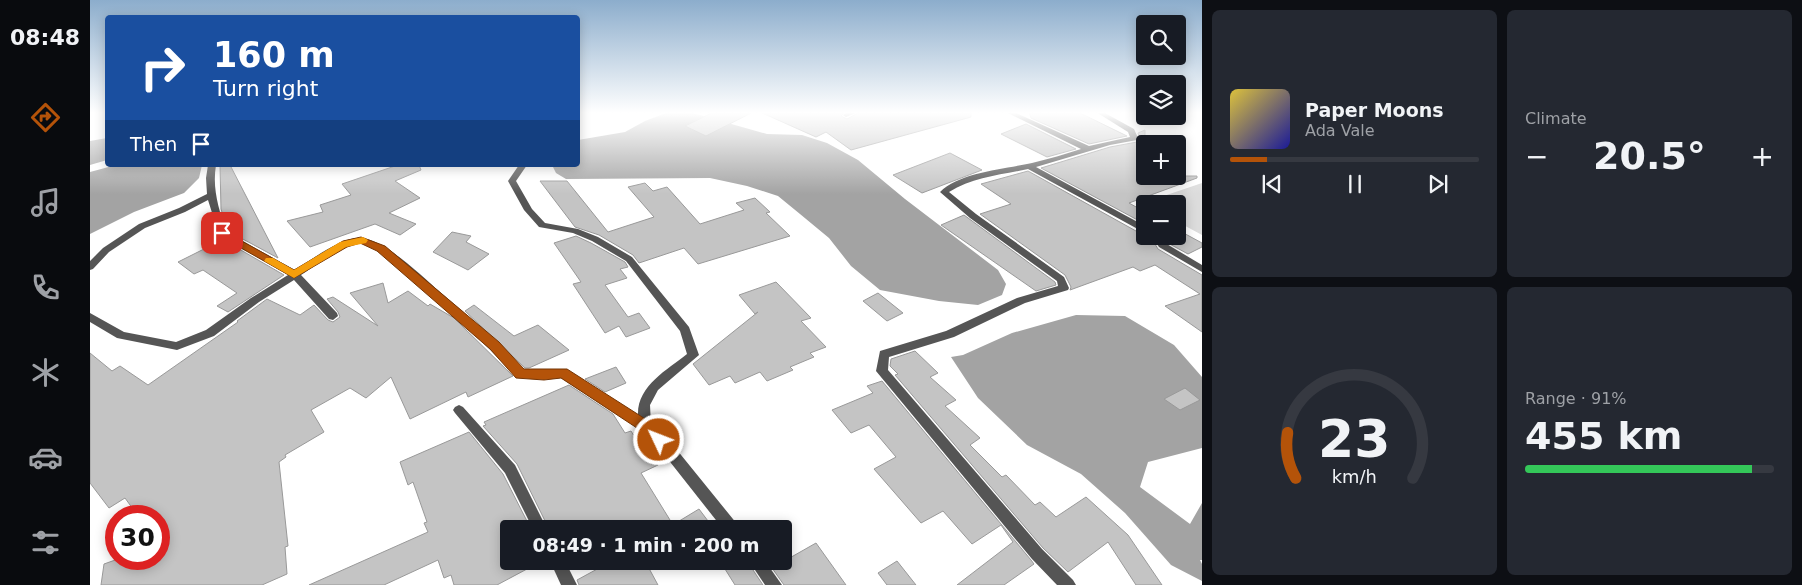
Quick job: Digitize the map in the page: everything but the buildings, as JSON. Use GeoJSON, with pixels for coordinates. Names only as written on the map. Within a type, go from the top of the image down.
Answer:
{"type":"FeatureCollection","features":[{"type":"Feature","properties":{"kind":"street"},"geometry":{"type":"LineString","coordinates":[[1067,139],[1088,149]]}},
{"type":"Feature","properties":{"kind":"street"},"geometry":{"type":"LineString","coordinates":[[1068,585],[1030,546],[882,371],[884,354],[950,334],[1022,300],[1064,288],[1061,279],[973,216],[944,192],[952,186],[1123,139]]}},
{"type":"Feature","properties":{"kind":"street"},"geometry":{"type":"LineString","coordinates":[[1029,166],[1136,225]]}},
{"type":"Feature","properties":{"kind":"street"},"geometry":{"type":"LineString","coordinates":[[212,167],[211,195],[222,233],[294,274],[332,316]]}},
{"type":"Feature","properties":{"kind":"street"},"geometry":{"type":"LineString","coordinates":[[522,167],[512,180],[528,210],[542,226],[575,231],[595,239],[629,259],[685,330],[693,355],[654,387],[644,405],[645,426]]}},
{"type":"Feature","properties":{"kind":"street"},"geometry":{"type":"LineString","coordinates":[[90,267],[106,250],[142,226],[182,210],[211,195]]}},
{"type":"Feature","properties":{"kind":"street"},"geometry":{"type":"LineString","coordinates":[[90,317],[121,335],[177,346],[210,333],[294,274],[343,244],[361,240],[381,248],[410,272],[495,346],[520,374],[544,375],[563,373],[645,426],[672,454],[725,520]]}},
{"type":"Feature","properties":{"kind":"street"},"geometry":{"type":"LineString","coordinates":[[1164,245],[1202,269]]}},
{"type":"Feature","properties":{"kind":"street"},"geometry":{"type":"LineString","coordinates":[[459,410],[510,469],[536,520]]}},
{"type":"Feature","properties":{"kind":"street"},"geometry":{"type":"LineString","coordinates":[[562,570],[569,585]]}},
{"type":"Feature","properties":{"kind":"street"},"geometry":{"type":"LineString","coordinates":[[763,570],[774,585]]}},
{"type":"Feature","properties":{"kind":"shaded area"},"geometry":{"type":"Polygon","coordinates":[[[105,139],[105,161],[90,165],[90,141],[105,139]]]}},
{"type":"Feature","properties":{"kind":"shaded area"},"geometry":{"type":"Polygon","coordinates":[[[815,139],[827,143],[858,160],[905,199],[998,270],[1006,284],[1002,295],[978,305],[939,301],[880,290],[851,266],[829,238],[778,196],[747,186],[710,178],[566,179],[556,173],[553,167],[580,167],[580,140],[815,139]]]}},
{"type":"Feature","properties":{"kind":"shaded area"},"geometry":{"type":"Polygon","coordinates":[[[109,167],[202,167],[199,178],[184,193],[134,212],[90,234],[90,172],[109,167]]]}},
{"type":"Feature","properties":{"kind":"shaded area"},"geometry":{"type":"Polygon","coordinates":[[[1202,183],[1202,235],[1186,226],[1186,195],[1167,195],[1202,183]]]}},
{"type":"Feature","properties":{"kind":"shaded area"},"geometry":{"type":"Polygon","coordinates":[[[1076,315],[1125,316],[1174,345],[1202,377],[1202,448],[1148,462],[1140,487],[1190,524],[1202,503],[1202,560],[1200,560],[1202,564],[1202,581],[1171,565],[1125,513],[1081,474],[1027,445],[978,398],[951,357],[963,355],[1012,333],[1076,315]]]}},
{"type":"Feature","properties":{"kind":"slow traffic"},"geometry":{"type":"LineString","coordinates":[[270,261],[294,274],[343,244],[363,240]]}},
{"type":"Feature","properties":{"kind":"route"},"geometry":{"type":"LineString","coordinates":[[222,233],[294,274],[343,244],[361,240],[381,248],[495,346],[520,374],[544,375],[563,373],[645,426],[659,440]]}}]}
